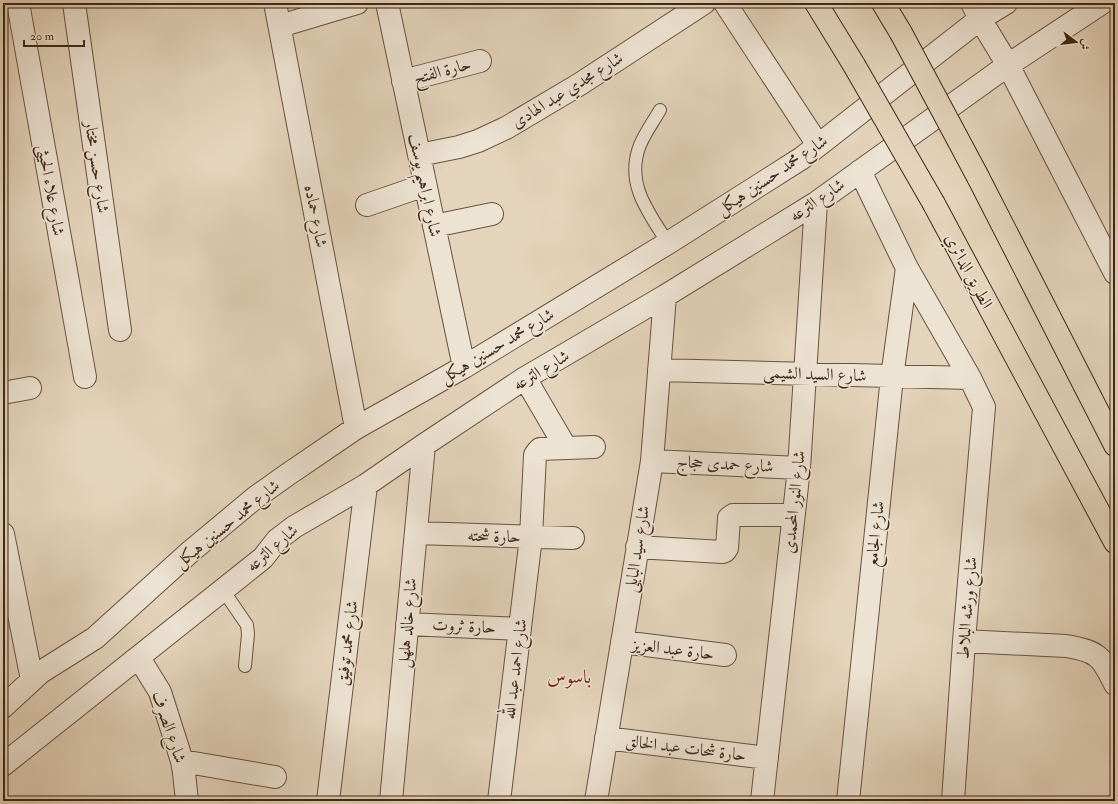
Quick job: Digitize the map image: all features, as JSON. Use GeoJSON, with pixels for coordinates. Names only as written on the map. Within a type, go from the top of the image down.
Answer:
{"type":"FeatureCollection","features":[{"type":"Feature","properties":{"kind":"highway","name":"الطريق الدائري"},"geometry":{"type":"LineString","coordinates":[[816,3],[854,65],[934,204],[1115,542]]}},
{"type":"Feature","properties":{"kind":"highway"},"geometry":{"type":"LineString","coordinates":[[883,3],[901,33],[978,178],[1115,445]]}},
{"type":"Feature","properties":{"kind":"street","name":"شارع علاء الحيثى"},"geometry":{"type":"LineString","coordinates":[[18,3],[85,378]]}},
{"type":"Feature","properties":{"kind":"street","name":"شارع حسن مختار"},"geometry":{"type":"LineString","coordinates":[[74,3],[120,330]]}},
{"type":"Feature","properties":{"kind":"street","name":"شارع حماده"},"geometry":{"type":"LineString","coordinates":[[275,3],[356,428]]}},
{"type":"Feature","properties":{"kind":"street"},"geometry":{"type":"LineString","coordinates":[[280,26],[357,3]]}},
{"type":"Feature","properties":{"kind":"street","name":"شارع ابراهيم يوسف"},"geometry":{"type":"LineString","coordinates":[[388,3],[464,367]]}},
{"type":"Feature","properties":{"kind":"street","name":"شارع مجدي عبد الهادى"},"geometry":{"type":"LineString","coordinates":[[419,155],[459,147],[478,141],[506,128],[580,84],[704,3]]}},
{"type":"Feature","properties":{"kind":"street"},"geometry":{"type":"LineString","coordinates":[[726,3],[818,145]]}},
{"type":"Feature","properties":{"kind":"street","name":"شارع محمد حسنين هيكل"},"geometry":{"type":"LineString","coordinates":[[3,707],[41,672],[95,638],[190,552],[256,497],[356,428],[464,367],[785,170],[818,145],[976,11],[1006,3]]}},
{"type":"Feature","properties":{"kind":"street","name":"شارع الترعه"},"geometry":{"type":"LineString","coordinates":[[3,765],[263,558],[277,540],[294,527],[366,485],[525,378],[665,296],[816,203],[1008,65],[1102,3]]}},
{"type":"Feature","properties":{"kind":"street"},"geometry":{"type":"LineString","coordinates":[[976,11],[1008,65],[1115,273]]}},
{"type":"Feature","properties":{"kind":"street","name":"حارة الفتح"},"geometry":{"type":"LineString","coordinates":[[404,81],[480,61]]}},
{"type":"Feature","properties":{"kind":"street"},"geometry":{"type":"LineString","coordinates":[[860,171],[907,268],[970,378]]}},
{"type":"Feature","properties":{"kind":"street"},"geometry":{"type":"LineString","coordinates":[[367,205],[425,185]]}},
{"type":"Feature","properties":{"kind":"street","name":"شارع النور المحمدى"},"geometry":{"type":"LineString","coordinates":[[762,801],[799,468],[816,203]]}},
{"type":"Feature","properties":{"kind":"street"},"geometry":{"type":"LineString","coordinates":[[434,226],[492,214]]}},
{"type":"Feature","properties":{"kind":"street","name":"شارع الجامع"},"geometry":{"type":"LineString","coordinates":[[848,801],[892,376],[907,268]]}},
{"type":"Feature","properties":{"kind":"street","name":"شارع سيد البابلى"},"geometry":{"type":"LineString","coordinates":[[596,801],[652,461],[665,296]]}},
{"type":"Feature","properties":{"kind":"street","name":"شارع السيد الشيمى"},"geometry":{"type":"LineString","coordinates":[[659,370],[970,378]]}},
{"type":"Feature","properties":{"kind":"street"},"geometry":{"type":"LineString","coordinates":[[525,378],[566,448]]}},
{"type":"Feature","properties":{"kind":"street","name":"شارع ورشه البلاط"},"geometry":{"type":"LineString","coordinates":[[953,801],[964,641],[984,414],[982,401],[970,378]]}},
{"type":"Feature","properties":{"kind":"street"},"geometry":{"type":"LineString","coordinates":[[3,393],[30,388]]}},
{"type":"Feature","properties":{"kind":"street","name":"شارع خالد هلهل"},"geometry":{"type":"LineString","coordinates":[[391,801],[424,445]]}},
{"type":"Feature","properties":{"kind":"street","name":"شارع احمد عبد الله"},"geometry":{"type":"LineString","coordinates":[[499,801],[531,537],[535,455],[540,449],[594,447]]}},
{"type":"Feature","properties":{"kind":"street","name":"شارع حمدى حجاج"},"geometry":{"type":"LineString","coordinates":[[652,461],[799,468]]}},
{"type":"Feature","properties":{"kind":"street","name":"شارع محمد توفيق"},"geometry":{"type":"LineString","coordinates":[[328,801],[366,485]]}},
{"type":"Feature","properties":{"kind":"street"},"geometry":{"type":"LineString","coordinates":[[637,547],[725,552],[727,548],[729,518],[733,514],[793,515]]}},
{"type":"Feature","properties":{"kind":"street","name":"حارة شحته"},"geometry":{"type":"LineString","coordinates":[[416,533],[573,538]]}},
{"type":"Feature","properties":{"kind":"street"},"geometry":{"type":"LineString","coordinates":[[3,534],[32,680]]}},
{"type":"Feature","properties":{"kind":"street","name":"حارة ثروت"},"geometry":{"type":"LineString","coordinates":[[407,624],[520,629]]}},
{"type":"Feature","properties":{"kind":"street"},"geometry":{"type":"LineString","coordinates":[[964,641],[1066,646],[1079,648],[1096,655],[1105,663],[1115,684]]}},
{"type":"Feature","properties":{"kind":"street","name":"حارة عبد العزيز"},"geometry":{"type":"LineString","coordinates":[[622,642],[725,656]]}},
{"type":"Feature","properties":{"kind":"street","name":"شارع الصرف"},"geometry":{"type":"LineString","coordinates":[[139,658],[160,692],[182,761],[187,801]]}},
{"type":"Feature","properties":{"kind":"street","name":"حارة شحات عبد الخالق"},"geometry":{"type":"LineString","coordinates":[[606,738],[767,758]]}},
{"type":"Feature","properties":{"kind":"street"},"geometry":{"type":"LineString","coordinates":[[182,761],[274,777]]}},
{"type":"Feature","properties":{"kind":"lane"},"geometry":{"type":"LineString","coordinates":[[660,110],[640,146],[636,162],[635,178],[641,198],[668,243]]}},
{"type":"Feature","properties":{"kind":"lane"},"geometry":{"type":"LineString","coordinates":[[223,590],[247,625],[248,634],[245,666]]}},
{"type":"Feature","properties":{"kind":"district","name":"باسوس"},"geometry":{"type":"Point","coordinates":[569,677]}}]}
